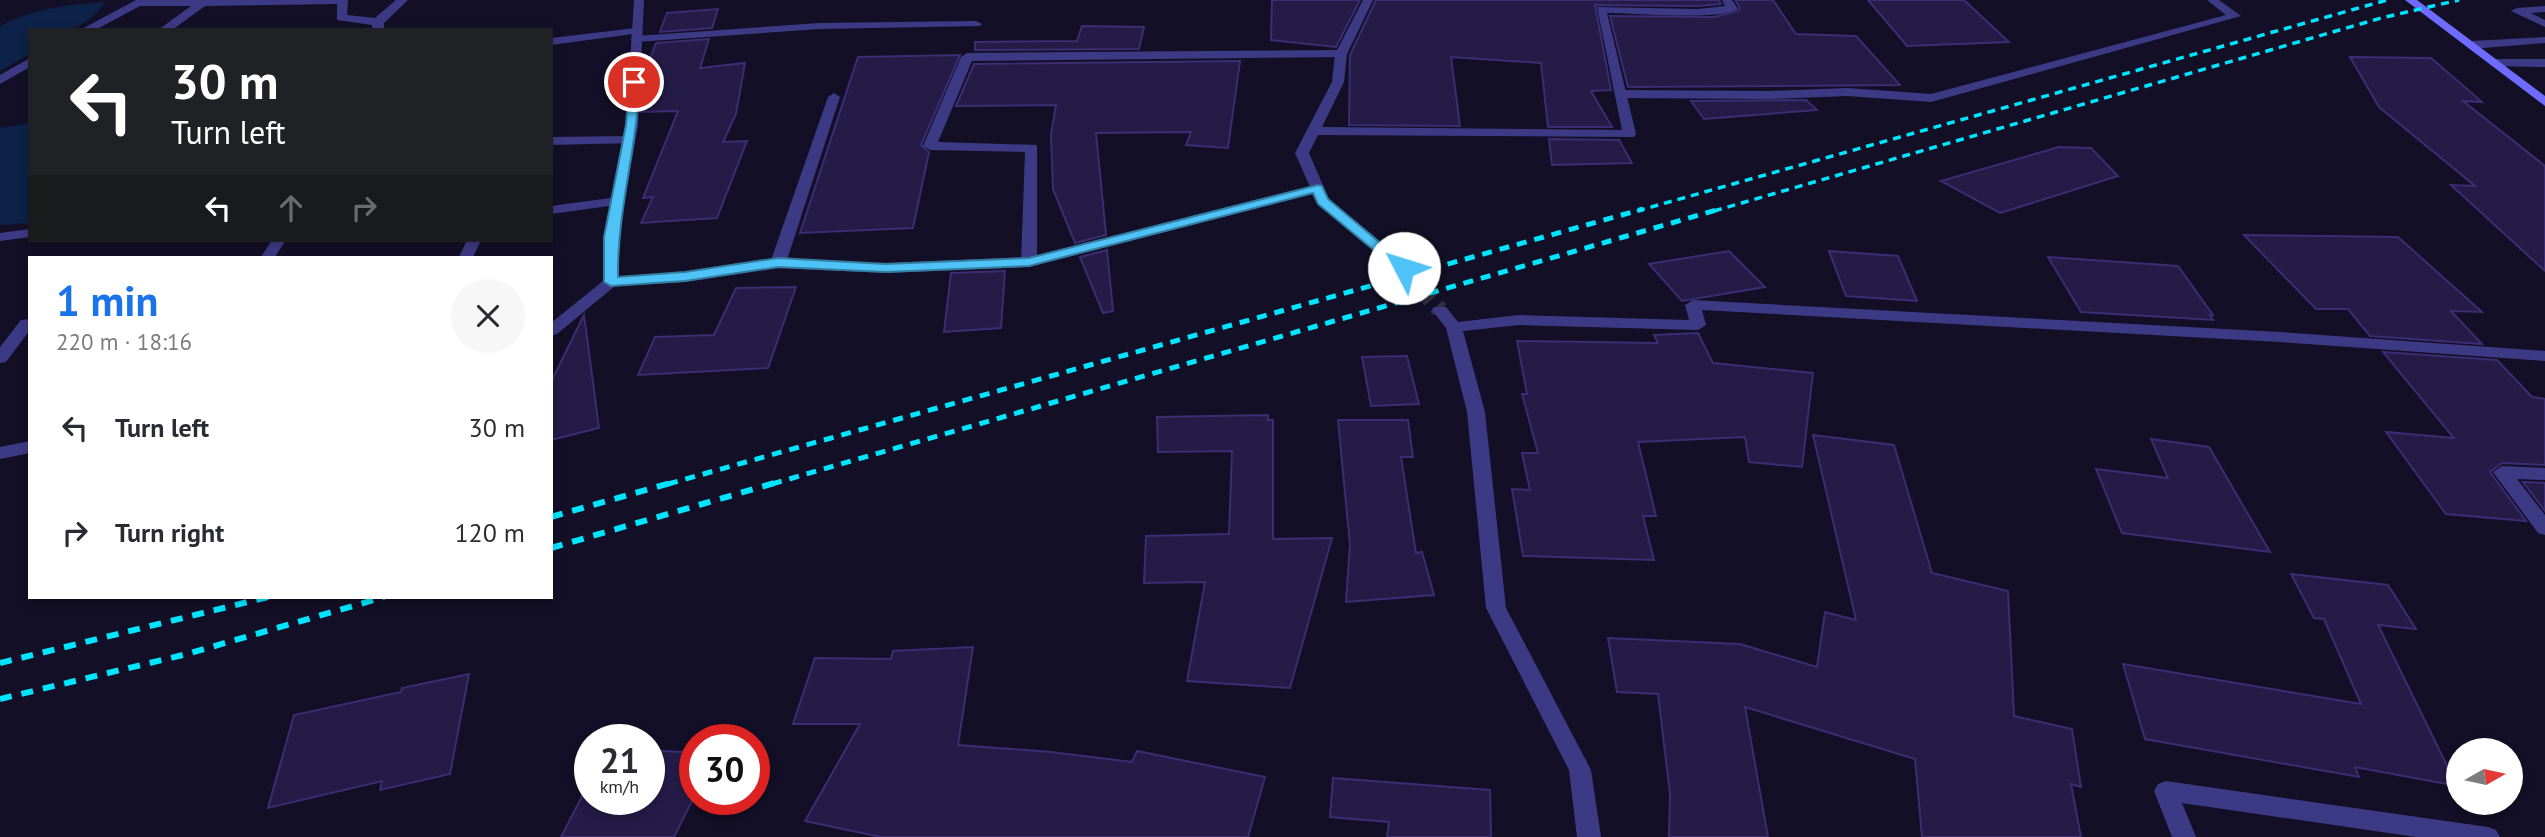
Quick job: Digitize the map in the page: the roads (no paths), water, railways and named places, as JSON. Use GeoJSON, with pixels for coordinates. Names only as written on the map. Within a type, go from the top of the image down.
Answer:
{"type":"FeatureCollection","features":[{"type":"Feature","properties":{"kind":"main road"},"geometry":{"type":"LineString","coordinates":[[2410,0],[2545,102]]}},
{"type":"Feature","properties":{"kind":"street"},"geometry":{"type":"LineString","coordinates":[[90,28],[141,2],[343,1],[341,18],[378,26],[403,0]]}},
{"type":"Feature","properties":{"kind":"street"},"geometry":{"type":"LineString","coordinates":[[611,282],[611,237],[629,139],[639,0]]}},
{"type":"Feature","properties":{"kind":"street"},"geometry":{"type":"LineString","coordinates":[[1368,0],[1341,54],[1338,82],[1302,153],[1323,201],[1404,268]]}},
{"type":"Feature","properties":{"kind":"street"},"geometry":{"type":"LineString","coordinates":[[1314,131],[1629,134],[1601,9],[1698,12],[1732,9],[1727,0]]}},
{"type":"Feature","properties":{"kind":"street"},"geometry":{"type":"LineString","coordinates":[[1622,94],[1770,95],[1847,92],[1931,98],[2235,16],[2212,0]]}},
{"type":"Feature","properties":{"kind":"street"},"geometry":{"type":"LineString","coordinates":[[167,28],[202,3]]}},
{"type":"Feature","properties":{"kind":"street"},"geometry":{"type":"LineString","coordinates":[[2545,9],[2516,11],[2545,24]]}},
{"type":"Feature","properties":{"kind":"street"},"geometry":{"type":"LineString","coordinates":[[553,42],[820,26],[976,24]]}},
{"type":"Feature","properties":{"kind":"street"},"geometry":{"type":"LineString","coordinates":[[2471,46],[2545,40]]}},
{"type":"Feature","properties":{"kind":"street"},"geometry":{"type":"LineString","coordinates":[[1029,262],[1032,148],[930,146],[967,57],[1341,54]]}},
{"type":"Feature","properties":{"kind":"street"},"geometry":{"type":"LineString","coordinates":[[2495,63],[2545,62]]}},
{"type":"Feature","properties":{"kind":"street"},"geometry":{"type":"LineString","coordinates":[[0,80],[28,63]]}},
{"type":"Feature","properties":{"kind":"street"},"geometry":{"type":"LineString","coordinates":[[778,262],[834,97]]}},
{"type":"Feature","properties":{"kind":"street"},"geometry":{"type":"LineString","coordinates":[[553,141],[629,139]]}},
{"type":"Feature","properties":{"kind":"street"},"geometry":{"type":"LineString","coordinates":[[553,329],[611,282],[685,277],[778,262],[886,268],[1029,262],[1318,188]]}},
{"type":"Feature","properties":{"kind":"street"},"geometry":{"type":"LineString","coordinates":[[553,210],[618,201]]}},
{"type":"Feature","properties":{"kind":"street"},"geometry":{"type":"LineString","coordinates":[[0,237],[28,233]]}},
{"type":"Feature","properties":{"kind":"street"},"geometry":{"type":"LineString","coordinates":[[1454,327],[1519,320],[1698,326],[1693,305],[2280,337],[2545,356]]}},
{"type":"Feature","properties":{"kind":"street"},"geometry":{"type":"LineString","coordinates":[[1440,310],[1454,327],[1476,412],[1496,608],[1580,770],[1589,837]]}},
{"type":"Feature","properties":{"kind":"street"},"geometry":{"type":"LineString","coordinates":[[0,358],[27,323]]}},
{"type":"Feature","properties":{"kind":"street"},"geometry":{"type":"LineString","coordinates":[[0,453],[28,447]]}},
{"type":"Feature","properties":{"kind":"street"},"geometry":{"type":"LineString","coordinates":[[2545,474],[2502,472],[2545,528]]}},
{"type":"Feature","properties":{"kind":"street"},"geometry":{"type":"LineString","coordinates":[[2184,837],[2166,792],[2488,837]]}},
{"type":"Feature","properties":{"kind":"water"},"geometry":{"type":"Polygon","coordinates":[[[105,2],[81,25],[72,28],[28,28],[28,55],[0,71],[0,26],[26,15],[77,4],[105,2]]]}},
{"type":"Feature","properties":{"kind":"water"},"geometry":{"type":"Polygon","coordinates":[[[28,123],[28,223],[0,225],[0,128],[28,123]]]}},
{"type":"Feature","properties":{"kind":"tunnel"},"geometry":{"type":"LineString","coordinates":[[1404,268],[1440,310]]}},
{"type":"Feature","properties":{"kind":"railway"},"geometry":{"type":"LineString","coordinates":[[1637,211],[2387,0]]}},
{"type":"Feature","properties":{"kind":"railway"},"geometry":{"type":"LineString","coordinates":[[1714,211],[2381,18],[2459,0]]}},
{"type":"Feature","properties":{"kind":"railway"},"geometry":{"type":"LineString","coordinates":[[668,484],[1643,209]]}},
{"type":"Feature","properties":{"kind":"railway"},"geometry":{"type":"LineString","coordinates":[[772,484],[1720,209]]}},
{"type":"Feature","properties":{"kind":"railway"},"geometry":{"type":"LineString","coordinates":[[553,516],[674,482]]}},
{"type":"Feature","properties":{"kind":"railway"},"geometry":{"type":"LineString","coordinates":[[553,547],[778,482]]}},
{"type":"Feature","properties":{"kind":"railway"},"geometry":{"type":"LineString","coordinates":[[0,663],[260,599]]}},
{"type":"Feature","properties":{"kind":"railway"},"geometry":{"type":"LineString","coordinates":[[0,699],[187,654],[377,599]]}}]}
